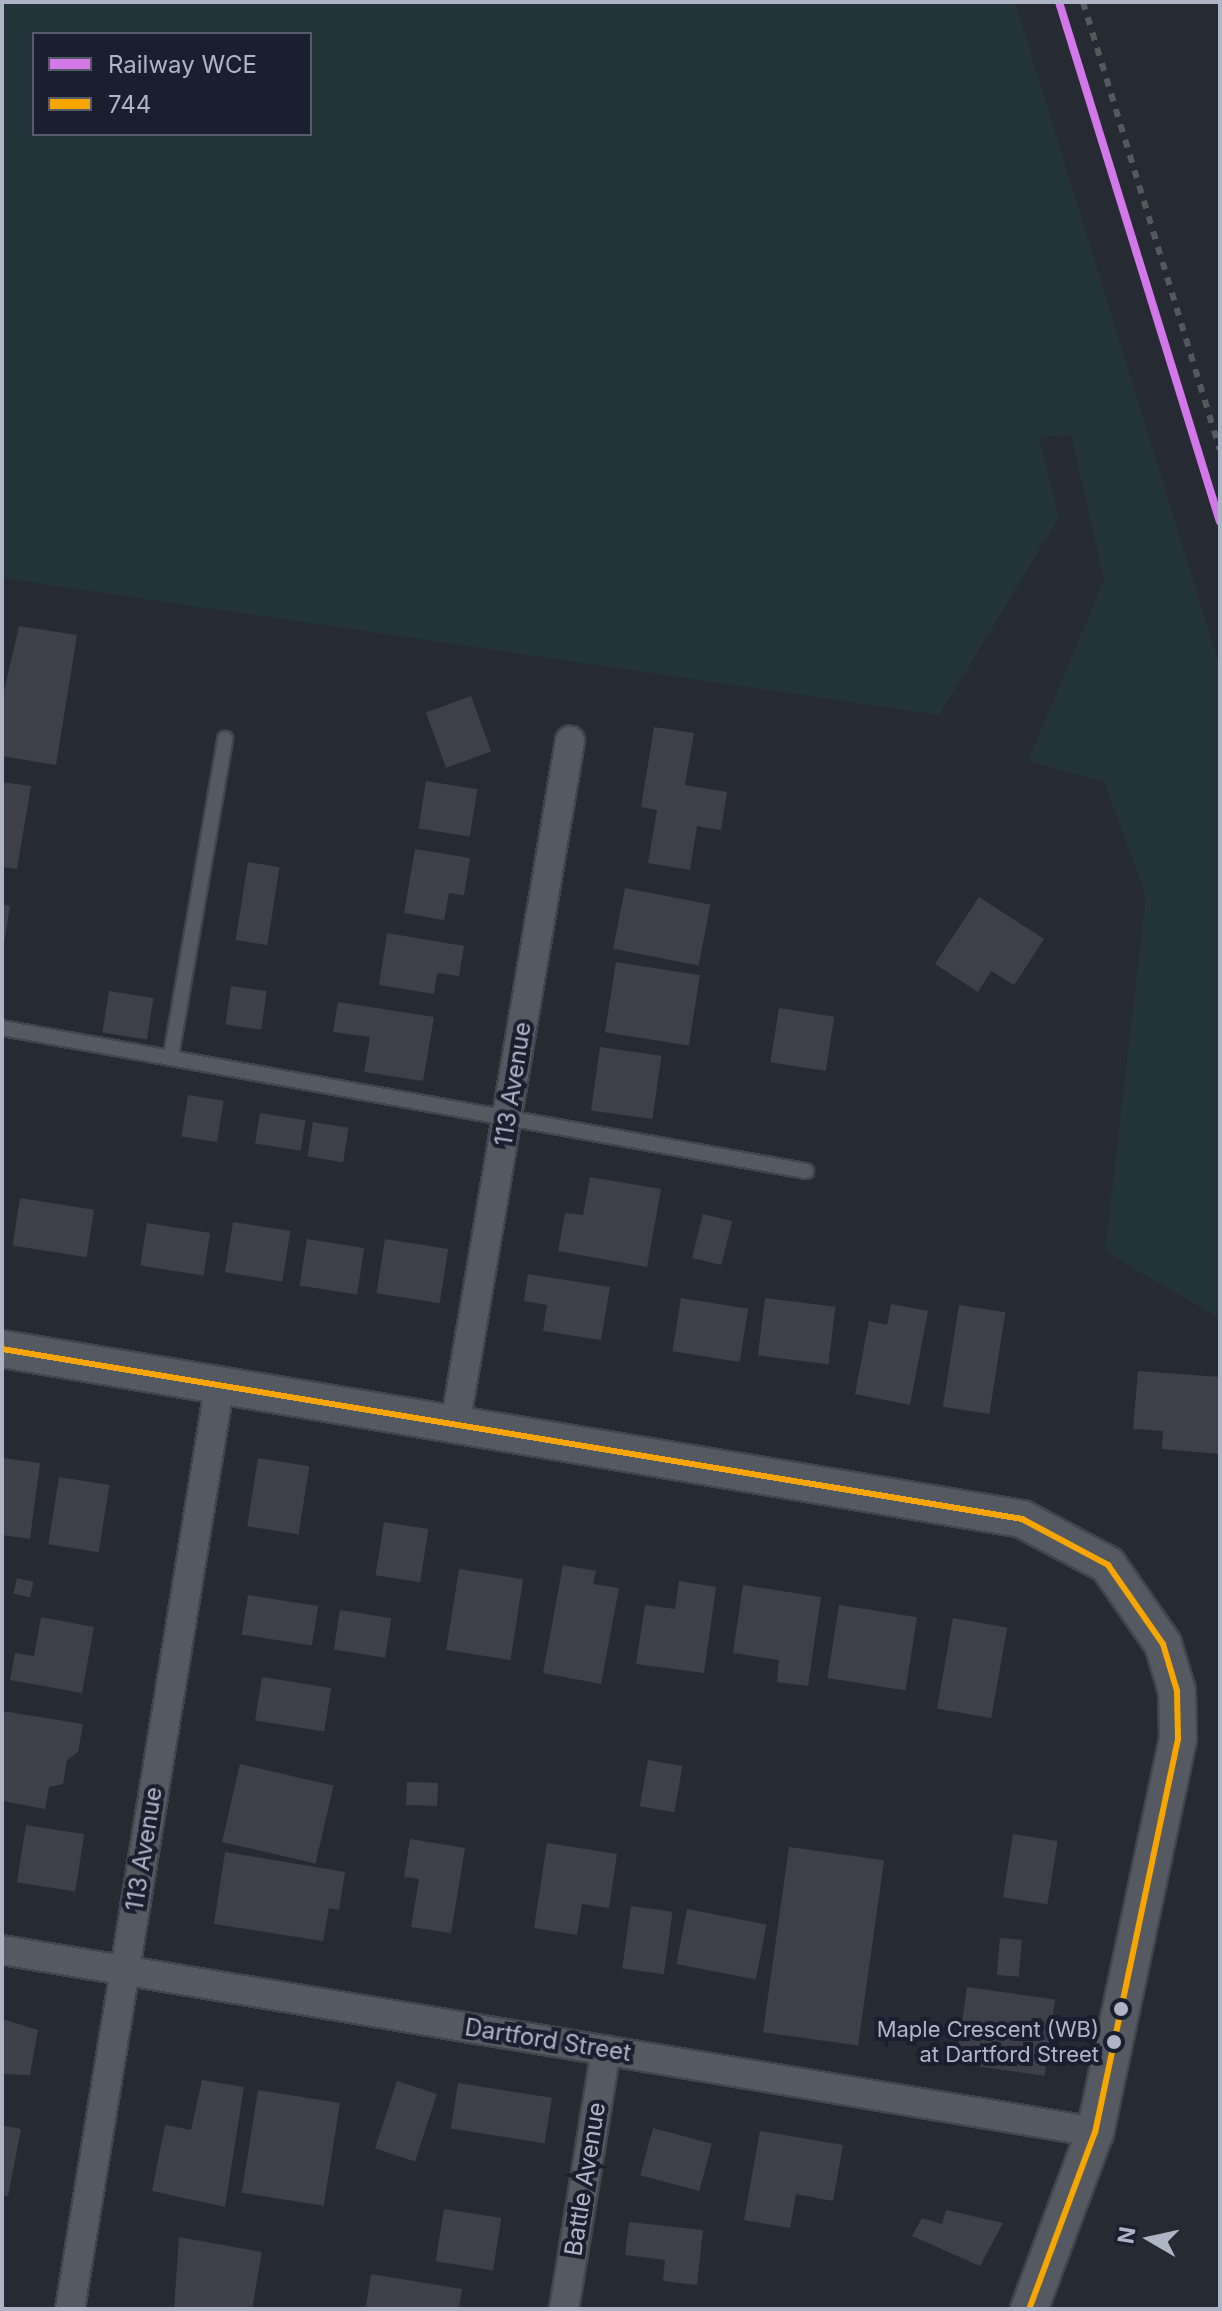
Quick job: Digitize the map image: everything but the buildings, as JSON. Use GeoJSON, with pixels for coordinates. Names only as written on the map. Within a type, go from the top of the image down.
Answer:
{"type":"FeatureCollection","features":[{"type":"Feature","properties":{"kind":"street","name":"113 Avenue"},"geometry":{"type":"LineString","coordinates":[[455,1426],[570,741]]}},
{"type":"Feature","properties":{"kind":"street"},"geometry":{"type":"LineString","coordinates":[[2,1349],[219,1389],[1022,1519],[1108,1565],[1149,1615],[1177,1691],[1178,1739],[1095,2132],[1029,2309]]}},
{"type":"Feature","properties":{"kind":"street","name":"113 Avenue"},"geometry":{"type":"LineString","coordinates":[[70,2309],[219,1389]]}},
{"type":"Feature","properties":{"kind":"street","name":"Dartford Street"},"geometry":{"type":"LineString","coordinates":[[2,1950],[1095,2132]]}},
{"type":"Feature","properties":{"kind":"street","name":"Battle Avenue"},"geometry":{"type":"LineString","coordinates":[[564,2309],[606,2050]]}},
{"type":"Feature","properties":{"kind":"lane"},"geometry":{"type":"LineString","coordinates":[[171,1056],[225,739]]}},
{"type":"Feature","properties":{"kind":"lane"},"geometry":{"type":"LineString","coordinates":[[2,1028],[171,1056],[507,1122],[806,1171]]}},
{"type":"Feature","properties":{"kind":"shaded area"},"geometry":{"type":"Polygon","coordinates":[[[2,2],[1015,2],[1220,667],[1220,1319],[1105,1251],[1146,896],[1104,782],[1028,761],[1104,580],[1071,435],[1039,437],[1059,518],[939,715],[2,578],[2,2]]]}},
{"type":"Feature","properties":{"kind":"railway"},"geometry":{"type":"LineString","coordinates":[[1083,2],[1220,450]]}},
{"type":"Feature","properties":{"kind":"rail line","name":"WCE"},"geometry":{"type":"LineString","coordinates":[[1059,2],[1220,522]]}},
{"type":"Feature","properties":{"kind":"transit line","name":"744"},"geometry":{"type":"LineString","coordinates":[[2,1349],[1022,1519],[1108,1565],[1163,1644],[1177,1691],[1178,1739],[1095,2132],[1029,2309]]}},
{"type":"Feature","properties":{"kind":"place","name":"Maple Crescent (WB) at Dartford Street"},"geometry":{"type":"Point","coordinates":[1114,2042]}}]}
